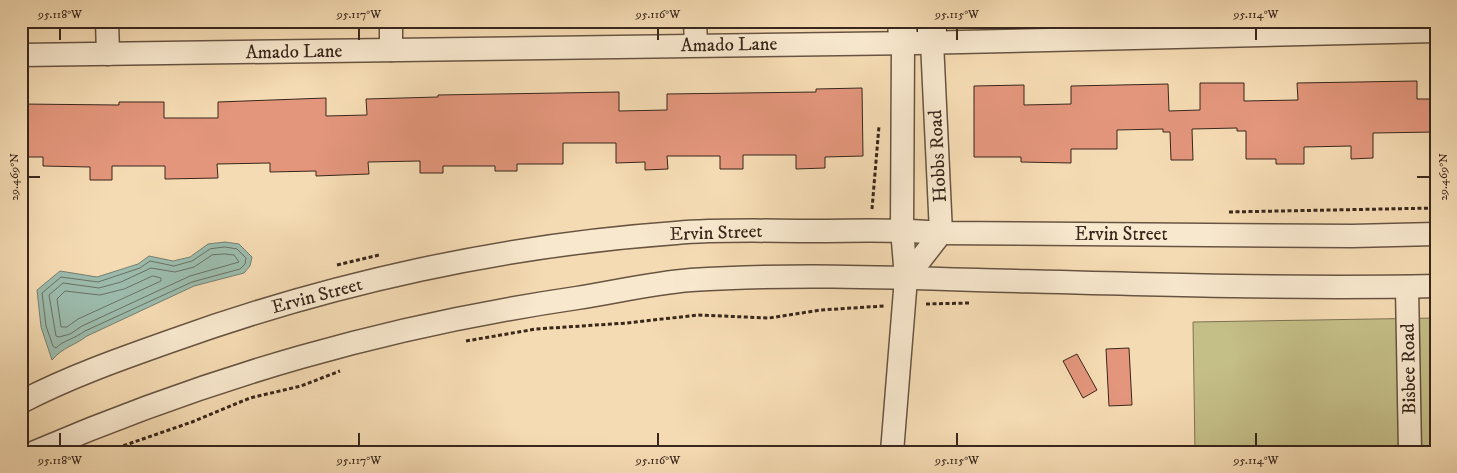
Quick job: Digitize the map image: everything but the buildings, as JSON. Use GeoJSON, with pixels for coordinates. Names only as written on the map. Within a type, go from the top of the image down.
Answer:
{"type":"FeatureCollection","features":[{"type":"Feature","properties":{"kind":"street"},"geometry":{"type":"LineString","coordinates":[[107,21],[108,54]]}},
{"type":"Feature","properties":{"kind":"street"},"geometry":{"type":"LineString","coordinates":[[391,21],[391,50]]}},
{"type":"Feature","properties":{"kind":"street"},"geometry":{"type":"LineString","coordinates":[[695,21],[696,45]]}},
{"type":"Feature","properties":{"kind":"street","name":"Amado Lane"},"geometry":{"type":"LineString","coordinates":[[21,56],[696,45],[902,32],[1386,27],[1436,31]]}},
{"type":"Feature","properties":{"kind":"street","name":"Hobbs Road"},"geometry":{"type":"LineString","coordinates":[[892,452],[906,278],[902,229],[902,32]]}},
{"type":"Feature","properties":{"kind":"street","name":"Hobbs Road"},"geometry":{"type":"LineString","coordinates":[[932,32],[941,233]]}},
{"type":"Feature","properties":{"kind":"street","name":"Ervin Street"},"geometry":{"type":"LineString","coordinates":[[21,402],[62,381],[218,324],[314,296],[492,256],[577,243],[677,233],[902,229],[941,233],[1343,236],[1436,234]]}},
{"type":"Feature","properties":{"kind":"street"},"geometry":{"type":"LineString","coordinates":[[906,278],[941,233]]}},
{"type":"Feature","properties":{"kind":"street"},"geometry":{"type":"LineString","coordinates":[[35,452],[114,418],[208,384],[327,348],[422,324],[502,309],[686,280],[785,276],[1323,288],[1436,286]]}},
{"type":"Feature","properties":{"kind":"street","name":"Bisbee Road"},"geometry":{"type":"LineString","coordinates":[[1407,287],[1410,452]]}},
{"type":"Feature","properties":{"kind":"path"},"geometry":{"type":"LineString","coordinates":[[461,342],[536,329],[628,323],[698,315],[770,318],[821,310],[974,303]]}},
{"type":"Feature","properties":{"kind":"path"},"geometry":{"type":"LineString","coordinates":[[105,452],[192,422],[250,398],[301,386],[347,368]]}},
{"type":"Feature","properties":{"kind":"shaded area"},"geometry":{"type":"Polygon","coordinates":[[[1436,318],[1436,452],[1195,452],[1193,322],[1436,318]]]}},
{"type":"Feature","properties":{"kind":"water"},"geometry":{"type":"Polygon","coordinates":[[[225,242],[239,244],[252,257],[250,266],[244,273],[194,286],[87,336],[60,352],[52,360],[41,327],[37,290],[60,271],[97,277],[138,264],[149,256],[173,261],[190,257],[208,244],[225,242]]]}}]}
